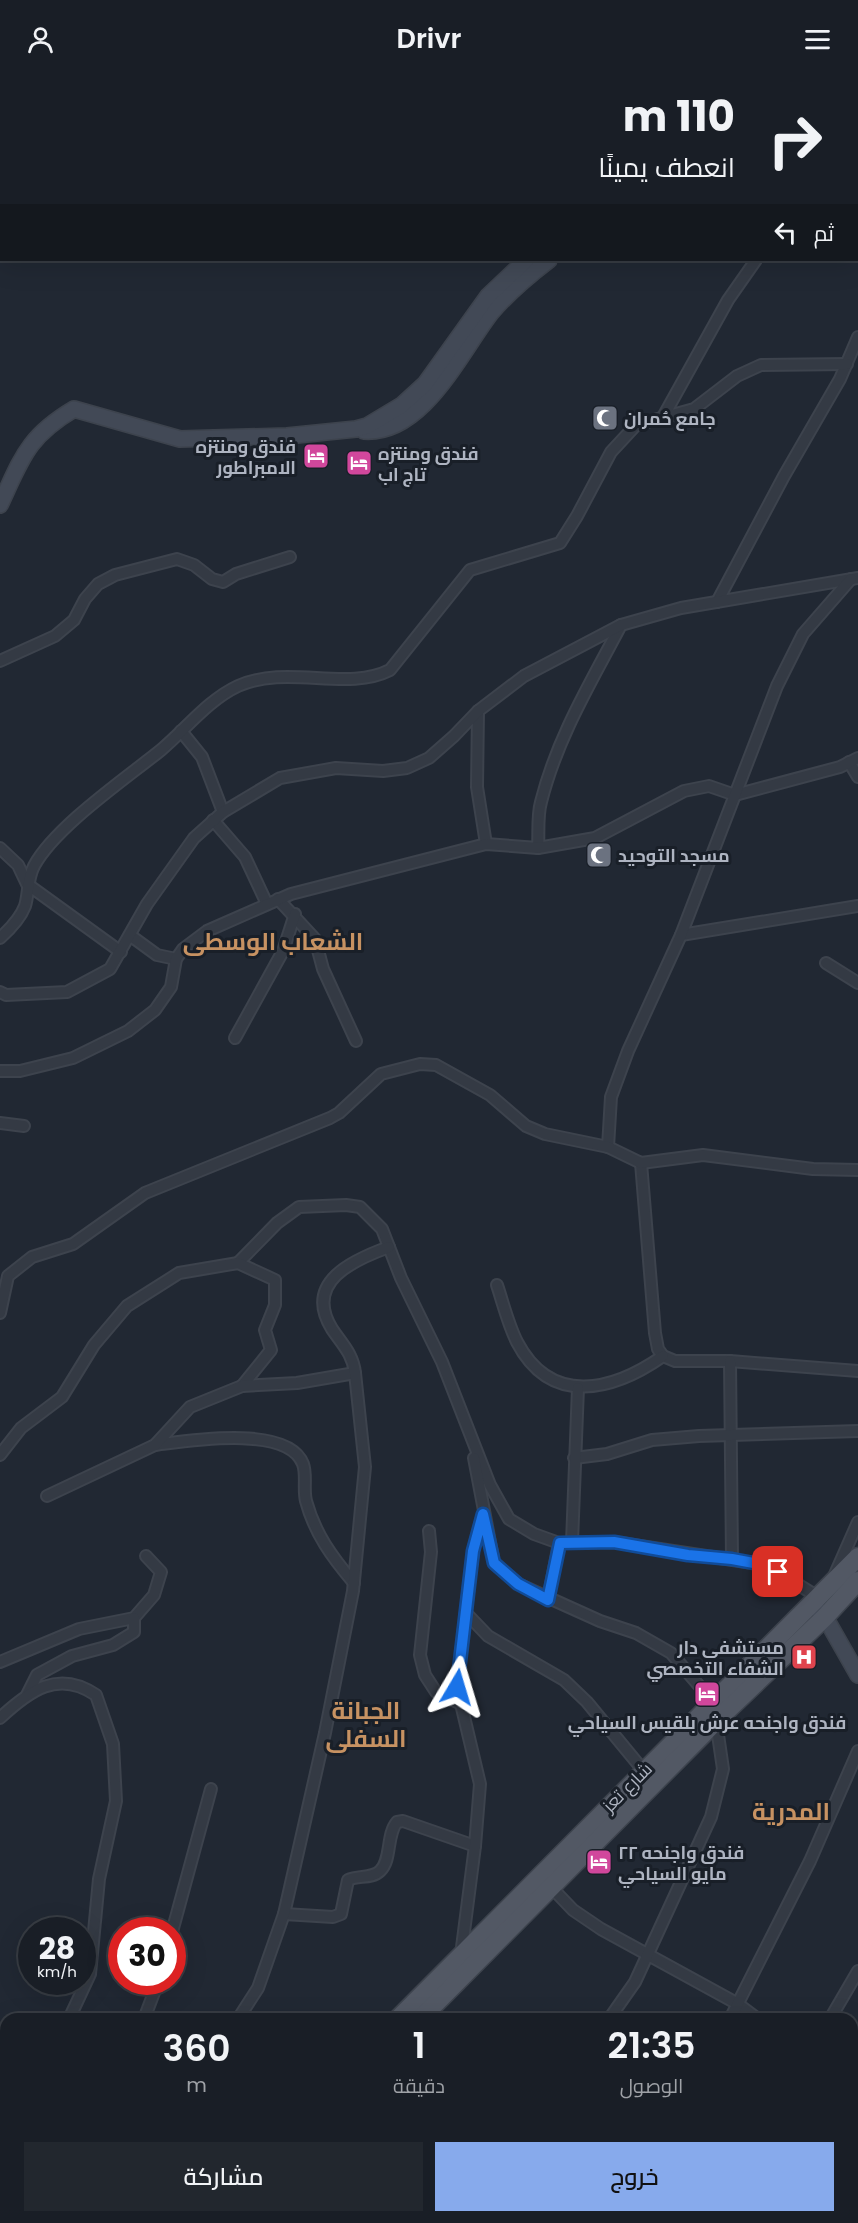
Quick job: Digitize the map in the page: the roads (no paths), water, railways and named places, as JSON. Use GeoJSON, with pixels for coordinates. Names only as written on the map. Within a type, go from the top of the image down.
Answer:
{"type":"FeatureCollection","features":[{"type":"Feature","properties":{"kind":"main road"},"geometry":{"type":"LineString","coordinates":[[356,429],[378,421],[414,395],[435,371],[488,296],[525,261]]}},
{"type":"Feature","properties":{"kind":"main road"},"geometry":{"type":"LineString","coordinates":[[0,505],[27,448],[48,424],[74,409],[180,439],[287,436],[356,429],[380,431],[395,427],[409,418],[437,390],[503,300],[548,261]]}},
{"type":"Feature","properties":{"kind":"main road","name":"شارع تعز"},"geometry":{"type":"LineString","coordinates":[[425,2013],[466,1960],[643,1770],[858,1557]]}},
{"type":"Feature","properties":{"kind":"main road","name":"شارع تعز"},"geometry":{"type":"LineString","coordinates":[[405,2013],[552,1888],[716,1721],[825,1617],[858,1581]]}},
{"type":"Feature","properties":{"kind":"main road"},"geometry":{"type":"LineString","coordinates":[[820,1594],[825,1617],[858,1675]]}},
{"type":"Feature","properties":{"kind":"street"},"geometry":{"type":"LineString","coordinates":[[663,417],[728,300],[755,261]]}},
{"type":"Feature","properties":{"kind":"street"},"geometry":{"type":"LineString","coordinates":[[717,602],[847,364],[858,337]]}},
{"type":"Feature","properties":{"kind":"street"},"geometry":{"type":"LineString","coordinates":[[0,938],[11,928],[25,906],[27,884],[34,866],[56,840],[93,804],[207,708],[238,686],[274,678],[310,676],[360,679],[376,677],[390,670],[470,570],[560,543],[611,452],[636,425],[694,409],[737,376],[761,364],[847,364]]}},
{"type":"Feature","properties":{"kind":"street"},"geometry":{"type":"LineString","coordinates":[[0,661],[55,636],[74,620],[85,599],[98,585],[115,575],[177,560],[194,565],[212,579],[223,582],[236,574],[290,557]]}},
{"type":"Feature","properties":{"kind":"street"},"geometry":{"type":"LineString","coordinates":[[0,993],[6,995],[67,992],[110,969],[147,904],[194,838],[223,812],[280,778],[336,768],[383,771],[407,768],[429,758],[478,711],[524,676],[621,625],[681,608],[855,578]]}},
{"type":"Feature","properties":{"kind":"street"},"geometry":{"type":"LineString","coordinates":[[608,1147],[607,1128],[611,1097],[628,1051],[681,935],[777,686],[803,634],[855,578]]}},
{"type":"Feature","properties":{"kind":"street"},"geometry":{"type":"LineString","coordinates":[[538,848],[540,804],[556,757],[570,720],[621,625]]}},
{"type":"Feature","properties":{"kind":"street"},"geometry":{"type":"LineString","coordinates":[[478,711],[477,787],[486,844]]}},
{"type":"Feature","properties":{"kind":"street"},"geometry":{"type":"LineString","coordinates":[[181,731],[202,757],[223,812]]}},
{"type":"Feature","properties":{"kind":"street"},"geometry":{"type":"LineString","coordinates":[[0,1071],[20,1071],[73,1058],[128,1030],[155,1010],[171,987],[176,959],[183,949],[207,931],[278,899],[486,844],[538,848],[595,838],[684,791],[709,786],[735,795],[840,767],[854,760],[858,777]]}},
{"type":"Feature","properties":{"kind":"street"},"geometry":{"type":"LineString","coordinates":[[213,820],[245,857],[267,904]]}},
{"type":"Feature","properties":{"kind":"street"},"geometry":{"type":"LineString","coordinates":[[0,848],[18,866],[27,884],[121,952]]}},
{"type":"Feature","properties":{"kind":"street"},"geometry":{"type":"LineString","coordinates":[[278,899],[295,914],[315,939],[323,969],[356,1041]]}},
{"type":"Feature","properties":{"kind":"street"},"geometry":{"type":"LineString","coordinates":[[681,935],[858,906]]}},
{"type":"Feature","properties":{"kind":"street"},"geometry":{"type":"LineString","coordinates":[[235,1038],[283,951],[295,914]]}},
{"type":"Feature","properties":{"kind":"street"},"geometry":{"type":"LineString","coordinates":[[130,936],[157,955],[176,959]]}},
{"type":"Feature","properties":{"kind":"street"},"geometry":{"type":"LineString","coordinates":[[826,963],[858,983]]}},
{"type":"Feature","properties":{"kind":"street"},"geometry":{"type":"LineString","coordinates":[[0,1313],[8,1276],[32,1257],[73,1244],[144,1193],[330,1118],[339,1113],[381,1074],[420,1064],[436,1065],[490,1095],[526,1126],[545,1134],[608,1147],[641,1163],[703,1155],[813,1169],[858,1170]]}},
{"type":"Feature","properties":{"kind":"street"},"geometry":{"type":"LineString","coordinates":[[0,1123],[24,1126]]}},
{"type":"Feature","properties":{"kind":"street"},"geometry":{"type":"LineString","coordinates":[[641,1163],[655,1333],[658,1349],[663,1356],[680,1362],[730,1361],[858,1371]]}},
{"type":"Feature","properties":{"kind":"street"},"geometry":{"type":"LineString","coordinates":[[238,1263],[283,1218],[299,1207],[346,1205],[360,1208],[382,1229],[442,1362],[490,1485],[509,1520],[534,1534],[560,1543],[614,1542],[759,1564],[820,1594],[858,1522]]}},
{"type":"Feature","properties":{"kind":"street"},"geometry":{"type":"LineString","coordinates":[[242,2013],[258,1988],[284,1914],[325,1733],[354,1583],[364,1467],[354,1359],[331,1327],[323,1304],[324,1292],[330,1281],[353,1260],[389,1247]]}},
{"type":"Feature","properties":{"kind":"street"},"geometry":{"type":"LineString","coordinates":[[0,1455],[21,1428],[62,1397],[94,1345],[127,1306],[178,1273],[238,1263],[275,1280],[275,1305],[265,1330],[272,1350],[242,1386]]}},
{"type":"Feature","properties":{"kind":"street"},"geometry":{"type":"LineString","coordinates":[[497,1285],[517,1341],[526,1356],[541,1372],[561,1383],[578,1388],[600,1386],[640,1372],[663,1356]]}},
{"type":"Feature","properties":{"kind":"street"},"geometry":{"type":"LineString","coordinates":[[730,1361],[732,1559]]}},
{"type":"Feature","properties":{"kind":"street"},"geometry":{"type":"LineString","coordinates":[[155,1445],[190,1407],[242,1386],[297,1383],[355,1373]]}},
{"type":"Feature","properties":{"kind":"street"},"geometry":{"type":"LineString","coordinates":[[572,1542],[578,1388]]}},
{"type":"Feature","properties":{"kind":"street"},"geometry":{"type":"LineString","coordinates":[[574,1458],[607,1454],[652,1440],[858,1431]]}},
{"type":"Feature","properties":{"kind":"street"},"geometry":{"type":"LineString","coordinates":[[48,1496],[155,1445],[218,1437],[267,1442],[297,1455],[304,1465],[305,1498],[317,1534],[354,1583]]}},
{"type":"Feature","properties":{"kind":"street"},"geometry":{"type":"LineString","coordinates":[[470,1437],[494,1563],[518,1584],[548,1600],[636,1633],[671,1653],[713,1702]]}},
{"type":"Feature","properties":{"kind":"street"},"geometry":{"type":"LineString","coordinates":[[466,1960],[480,1784],[457,1687],[473,1551],[483,1514]]}},
{"type":"Feature","properties":{"kind":"street"},"geometry":{"type":"LineString","coordinates":[[429,1531],[431,1552],[420,1655],[425,1675],[436,1692],[461,1704]]}},
{"type":"Feature","properties":{"kind":"street"},"geometry":{"type":"LineString","coordinates":[[548,1600],[560,1543]]}},
{"type":"Feature","properties":{"kind":"street"},"geometry":{"type":"LineString","coordinates":[[0,1662],[79,1629],[134,1618],[154,1595],[161,1572],[146,1556]]}},
{"type":"Feature","properties":{"kind":"street"},"geometry":{"type":"LineString","coordinates":[[466,1613],[488,1636],[564,1680],[587,1702],[643,1770]]}},
{"type":"Feature","properties":{"kind":"street"},"geometry":{"type":"LineString","coordinates":[[27,1695],[37,1675],[72,1656],[113,1645],[134,1632],[134,1618]]}},
{"type":"Feature","properties":{"kind":"street"},"geometry":{"type":"LineString","coordinates":[[0,1718],[27,1695],[61,1682],[87,1689],[96,1695],[113,1744],[116,1801],[99,1879],[90,1974],[72,2013]]}},
{"type":"Feature","properties":{"kind":"street"},"geometry":{"type":"LineString","coordinates":[[613,2013],[635,1982],[711,1817],[723,1769],[716,1721]]}},
{"type":"Feature","properties":{"kind":"street"},"geometry":{"type":"LineString","coordinates":[[733,2013],[810,1861],[858,1751]]}},
{"type":"Feature","properties":{"kind":"street"},"geometry":{"type":"LineString","coordinates":[[176,1917],[211,1789]]}},
{"type":"Feature","properties":{"kind":"street"},"geometry":{"type":"LineString","coordinates":[[284,1914],[333,1917],[341,1914],[348,1880],[379,1872],[384,1865],[392,1827],[397,1822],[403,1821],[475,1846]]}},
{"type":"Feature","properties":{"kind":"street"},"geometry":{"type":"LineString","coordinates":[[552,1888],[573,1910],[750,2013]]}},
{"type":"Feature","properties":{"kind":"street"},"geometry":{"type":"LineString","coordinates":[[834,2013],[858,1971]]}},
{"type":"Feature","properties":{"kind":"street"},"geometry":{"type":"LineString","coordinates":[[146,2013],[153,1995]]}},
{"type":"Feature","properties":{"kind":"place","name":"جامع حُمران"},"geometry":{"type":"Point","coordinates":[605,418]}},
{"type":"Feature","properties":{"kind":"place","name":"فندق ومنتزه الامبراطور"},"geometry":{"type":"Point","coordinates":[316,456]}},
{"type":"Feature","properties":{"kind":"place","name":"فندق ومنتزه تاج اب"},"geometry":{"type":"Point","coordinates":[359,463]}},
{"type":"Feature","properties":{"kind":"place","name":"مسجد التوحيد"},"geometry":{"type":"Point","coordinates":[599,855]}},
{"type":"Feature","properties":{"kind":"place","name":"مستشفى دار الشفاء التخصصي"},"geometry":{"type":"Point","coordinates":[804,1657]}},
{"type":"Feature","properties":{"kind":"place","name":"فندق واجنحه عرش بلقيس السياحي"},"geometry":{"type":"Point","coordinates":[707,1694]}},
{"type":"Feature","properties":{"kind":"place","name":"فندق واجنحه ٢٢ مايو السياحي"},"geometry":{"type":"Point","coordinates":[599,1862]}},
{"type":"Feature","properties":{"kind":"district","name":"الشعاب الوسطى"},"geometry":{"type":"Point","coordinates":[273,941]}},
{"type":"Feature","properties":{"kind":"district","name":"الجبانة السفلى"},"geometry":{"type":"Point","coordinates":[366,1724]}},
{"type":"Feature","properties":{"kind":"district","name":"المدرية"},"geometry":{"type":"Point","coordinates":[791,1811]}}]}
